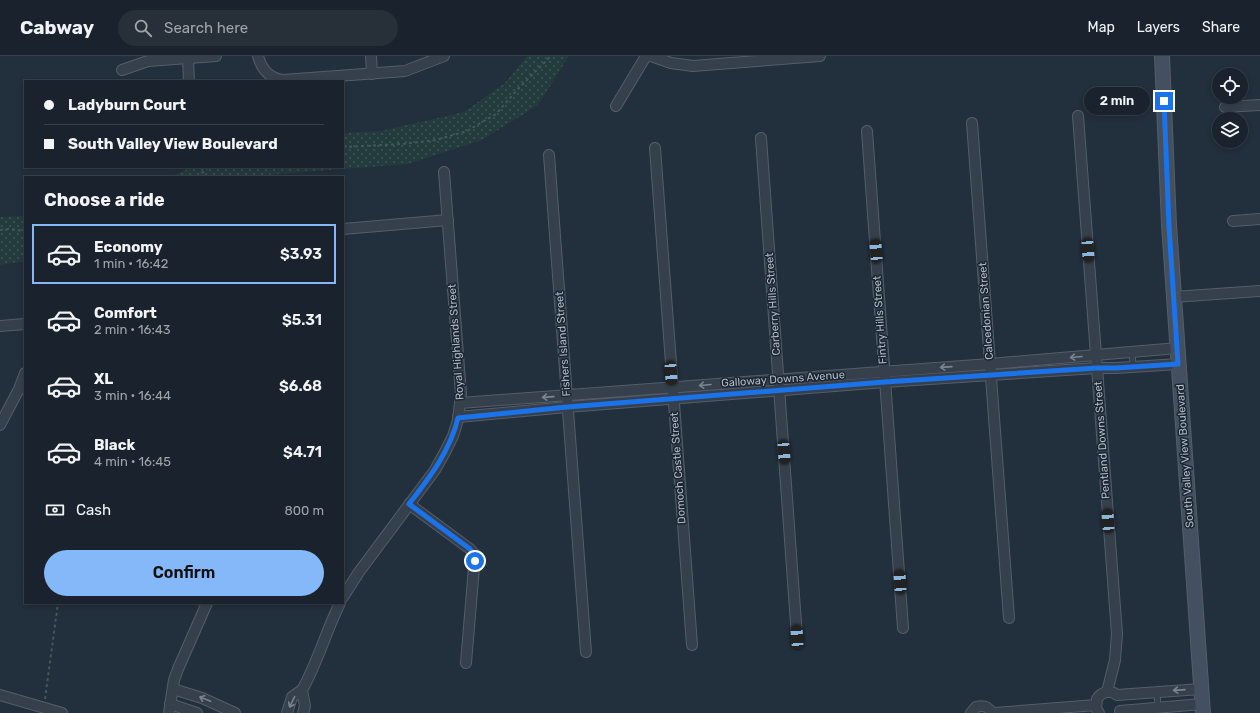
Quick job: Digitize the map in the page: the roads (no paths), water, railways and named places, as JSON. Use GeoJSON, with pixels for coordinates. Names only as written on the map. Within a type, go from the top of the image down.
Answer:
{"type":"FeatureCollection","features":[{"type":"Feature","properties":{"kind":"main road","name":"South Valley View Boulevard"},"geometry":{"type":"LineString","coordinates":[[1162,56],[1166,176],[1173,297],[1178,348],[1202,709]]}},
{"type":"Feature","properties":{"kind":"street"},"geometry":{"type":"LineString","coordinates":[[122,70],[148,62],[216,56]]}},
{"type":"Feature","properties":{"kind":"street"},"geometry":{"type":"LineString","coordinates":[[258,56],[264,71],[269,76],[283,80],[405,71],[444,56]]}},
{"type":"Feature","properties":{"kind":"street"},"geometry":{"type":"LineString","coordinates":[[371,56],[372,74]]}},
{"type":"Feature","properties":{"kind":"street"},"geometry":{"type":"LineString","coordinates":[[616,106],[646,56]]}},
{"type":"Feature","properties":{"kind":"street"},"geometry":{"type":"LineString","coordinates":[[651,56],[671,63],[693,66],[820,56]]}},
{"type":"Feature","properties":{"kind":"street"},"geometry":{"type":"LineString","coordinates":[[188,58],[189,80]]}},
{"type":"Feature","properties":{"kind":"street"},"geometry":{"type":"LineString","coordinates":[[1225,108],[1260,105]]}},
{"type":"Feature","properties":{"kind":"street","name":"Pentland Downs Street"},"geometry":{"type":"LineString","coordinates":[[1078,116],[1117,634],[1116,660],[1107,692]]}},
{"type":"Feature","properties":{"kind":"street","name":"Calcedonian Street"},"geometry":{"type":"LineString","coordinates":[[972,123],[1009,618]]}},
{"type":"Feature","properties":{"kind":"street","name":"Fintry Hills Street"},"geometry":{"type":"LineString","coordinates":[[867,131],[903,628]]}},
{"type":"Feature","properties":{"kind":"street","name":"Carberry Hills Street"},"geometry":{"type":"LineString","coordinates":[[761,138],[797,637]]}},
{"type":"Feature","properties":{"kind":"street","name":"Domoch Castle Street"},"geometry":{"type":"LineString","coordinates":[[655,148],[692,645]]}},
{"type":"Feature","properties":{"kind":"street","name":"Fishers Island Street"},"geometry":{"type":"LineString","coordinates":[[549,155],[586,652]]}},
{"type":"Feature","properties":{"kind":"street","name":"Royal Highlands Street"},"geometry":{"type":"LineString","coordinates":[[344,595],[359,572],[435,470],[453,436],[458,418],[460,403],[460,380],[444,172]]}},
{"type":"Feature","properties":{"kind":"street"},"geometry":{"type":"LineString","coordinates":[[1233,221],[1260,219]]}},
{"type":"Feature","properties":{"kind":"street"},"geometry":{"type":"LineString","coordinates":[[344,229],[448,220]]}},
{"type":"Feature","properties":{"kind":"street"},"geometry":{"type":"LineString","coordinates":[[1173,297],[1260,291]]}},
{"type":"Feature","properties":{"kind":"street"},"geometry":{"type":"LineString","coordinates":[[0,326],[24,324]]}},
{"type":"Feature","properties":{"kind":"street","name":"Galloway Downs Avenue"},"geometry":{"type":"LineString","coordinates":[[458,418],[567,407],[779,391],[990,364],[1178,348]]}},
{"type":"Feature","properties":{"kind":"street","name":"Galloway Downs Avenue"},"geometry":{"type":"LineString","coordinates":[[460,403],[778,379],[991,375],[1178,364]]}},
{"type":"Feature","properties":{"kind":"street"},"geometry":{"type":"LineString","coordinates":[[0,425],[19,389],[24,376]]}},
{"type":"Feature","properties":{"kind":"street"},"geometry":{"type":"LineString","coordinates":[[409,504],[470,549],[475,555],[466,663]]}},
{"type":"Feature","properties":{"kind":"street"},"geometry":{"type":"LineString","coordinates":[[197,713],[169,708],[178,669],[207,604]]}},
{"type":"Feature","properties":{"kind":"street"},"geometry":{"type":"LineString","coordinates":[[287,713],[292,697],[302,690],[311,674],[331,621],[340,604]]}},
{"type":"Feature","properties":{"kind":"street"},"geometry":{"type":"LineString","coordinates":[[173,689],[202,698],[236,713]]}},
{"type":"Feature","properties":{"kind":"street"},"geometry":{"type":"LineString","coordinates":[[1117,695],[1201,689]]}},
{"type":"Feature","properties":{"kind":"street"},"geometry":{"type":"LineString","coordinates":[[302,690],[305,706],[303,713]]}},
{"type":"Feature","properties":{"kind":"street"},"geometry":{"type":"LineString","coordinates":[[971,713],[976,707],[983,706],[987,707],[994,713],[1097,709],[1097,699],[1100,695],[1107,692],[1117,695],[1121,701],[1119,712],[1158,708],[1202,709]]}},
{"type":"Feature","properties":{"kind":"street"},"geometry":{"type":"LineString","coordinates":[[0,696],[62,713]]}},
{"type":"Feature","properties":{"kind":"lane"},"geometry":{"type":"LineString","coordinates":[[1132,352],[1133,366]]}},
{"type":"Feature","properties":{"kind":"lane"},"geometry":{"type":"LineString","coordinates":[[1157,692],[1158,708]]}}]}
